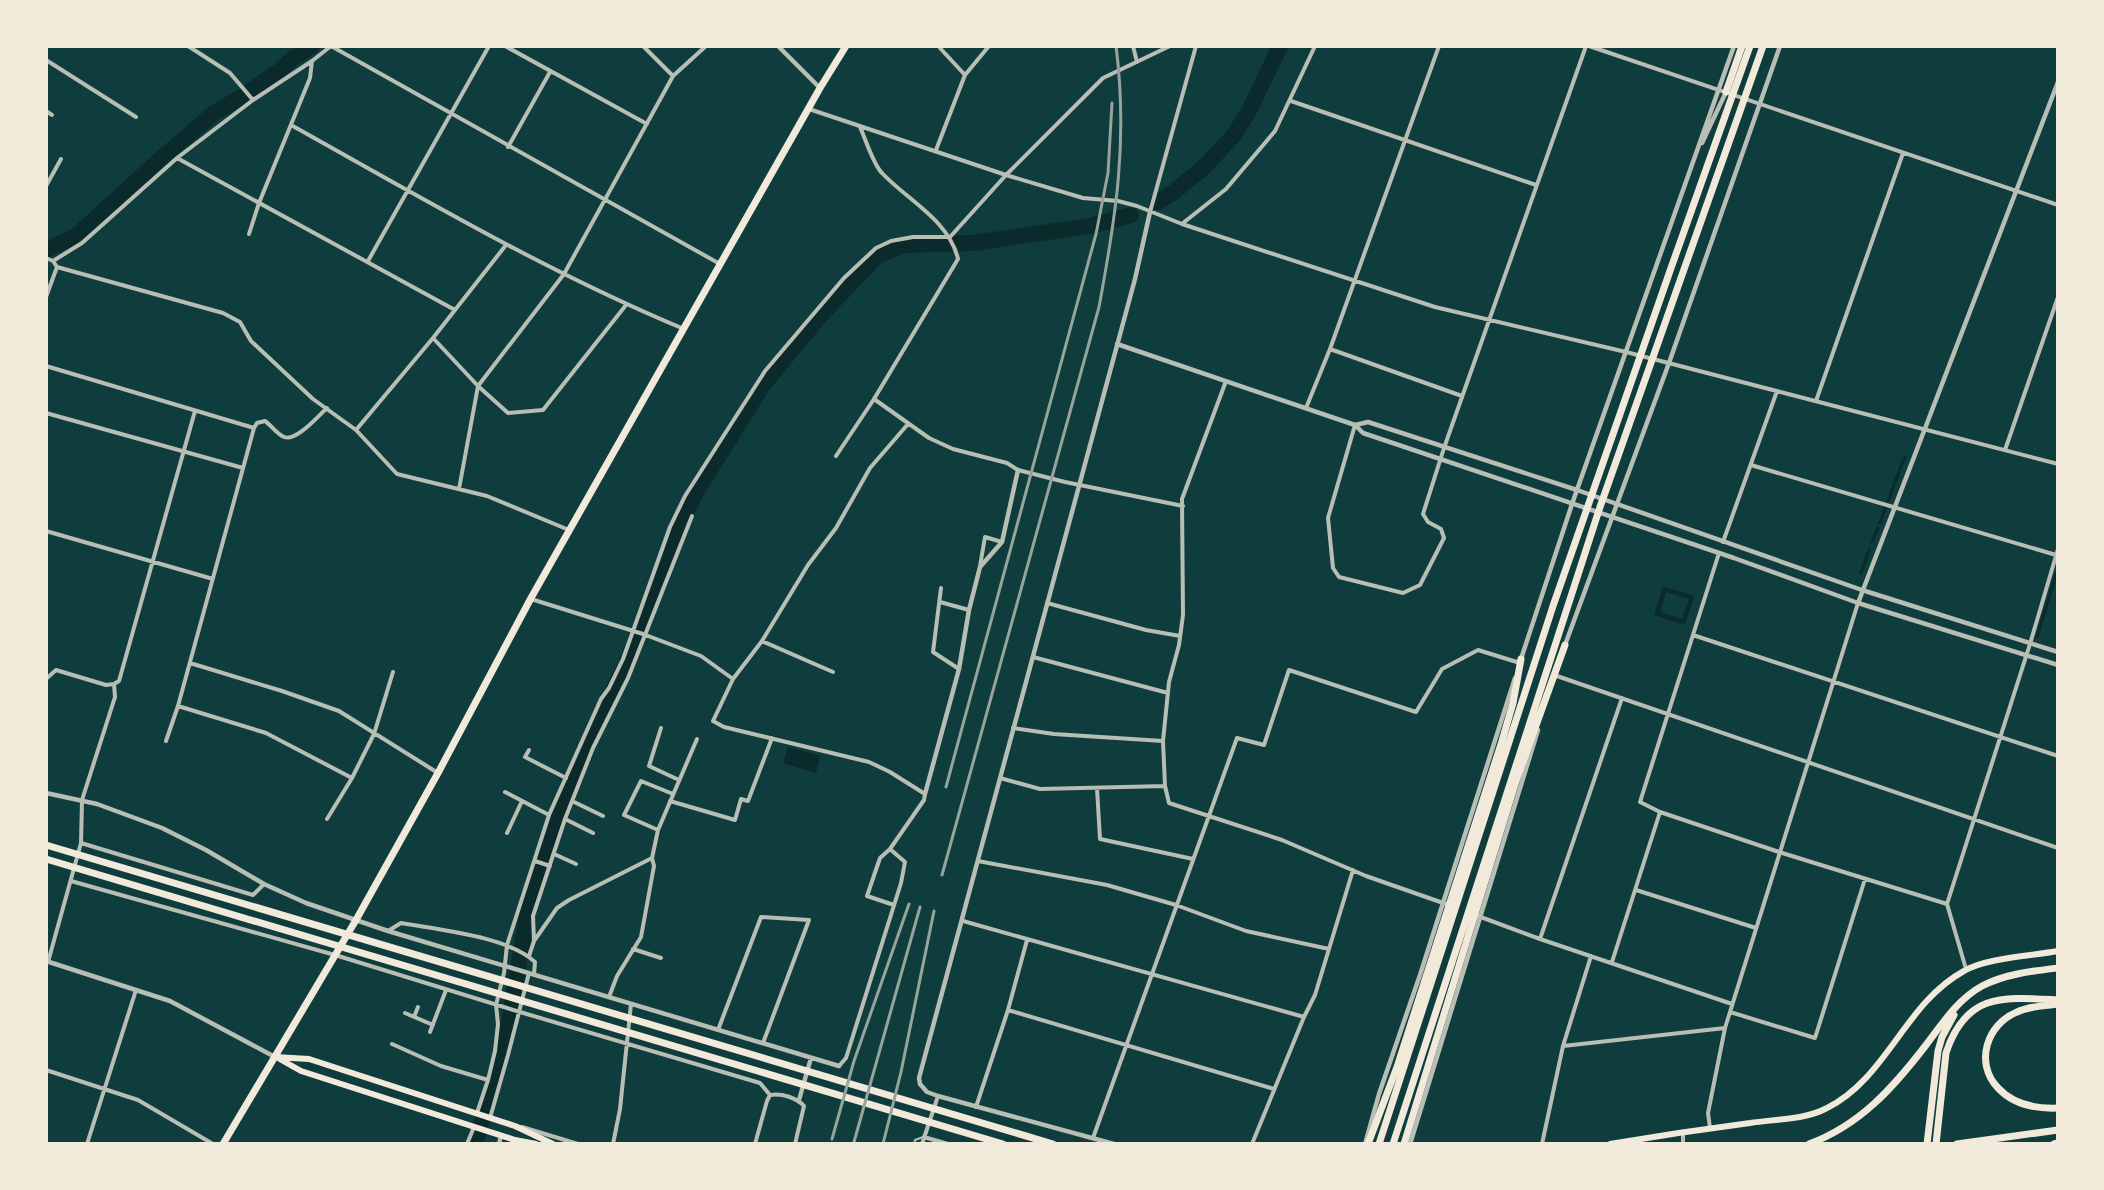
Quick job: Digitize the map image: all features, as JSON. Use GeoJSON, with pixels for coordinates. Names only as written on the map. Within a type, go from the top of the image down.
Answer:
{"type":"FeatureCollection","features":[{"type":"Feature","properties":{"kind":"highway"},"geometry":{"type":"LineString","coordinates":[[223,1143],[356,920],[438,773],[531,598],[846,46]]}},
{"type":"Feature","properties":{"kind":"highway"},"geometry":{"type":"LineString","coordinates":[[1725,92],[1742,46]]}},
{"type":"Feature","properties":{"kind":"highway"},"geometry":{"type":"LineString","coordinates":[[1379,1143],[1553,606],[1750,46]]}},
{"type":"Feature","properties":{"kind":"highway"},"geometry":{"type":"LineString","coordinates":[[1393,1143],[1600,507],[1763,46]]}},
{"type":"Feature","properties":{"kind":"highway"},"geometry":{"type":"LineString","coordinates":[[1404,1143],[1516,781],[1565,645]]}},
{"type":"Feature","properties":{"kind":"highway"},"geometry":{"type":"LineString","coordinates":[[1367,1143],[1397,1067],[1513,703],[1520,661]]}},
{"type":"Feature","properties":{"kind":"highway"},"geometry":{"type":"LineString","coordinates":[[46,845],[1053,1143]]}},
{"type":"Feature","properties":{"kind":"highway"},"geometry":{"type":"LineString","coordinates":[[46,859],[1004,1143]]}},
{"type":"Feature","properties":{"kind":"highway"},"geometry":{"type":"LineString","coordinates":[[1809,1143],[1848,1125],[1878,1102],[1905,1072],[1951,1012],[1972,992],[2012,975],[2058,968]]}},
{"type":"Feature","properties":{"kind":"highway"},"geometry":{"type":"LineString","coordinates":[[1926,1143],[1938,1051],[1942,1037],[1955,1013],[1972,992]]}},
{"type":"Feature","properties":{"kind":"highway"},"geometry":{"type":"LineString","coordinates":[[1936,1143],[1944,1065],[1950,1043],[1960,1025],[1974,1010],[1991,1001],[2010,998],[2058,1002]]}},
{"type":"Feature","properties":{"kind":"highway"},"geometry":{"type":"LineString","coordinates":[[2058,1002],[2026,1009],[2001,1022],[1991,1033],[1985,1059],[1992,1081],[2004,1093],[2031,1106],[2058,1108]]}},
{"type":"Feature","properties":{"kind":"highway"},"geometry":{"type":"LineString","coordinates":[[1958,1143],[2058,1130]]}},
{"type":"Feature","properties":{"kind":"main road"},"geometry":{"type":"LineString","coordinates":[[1610,1143],[1812,1114],[1825,1109],[1845,1098],[1871,1073],[1939,988],[1966,969],[1987,963],[2058,951]]}},
{"type":"Feature","properties":{"kind":"main road"},"geometry":{"type":"LineString","coordinates":[[275,1057],[309,1059],[515,1126],[553,1143]]}},
{"type":"Feature","properties":{"kind":"main road"},"geometry":{"type":"LineString","coordinates":[[275,1057],[301,1071],[518,1142],[536,1143]]}},
{"type":"Feature","properties":{"kind":"street"},"geometry":{"type":"LineString","coordinates":[[188,46],[230,73],[253,100]]}},
{"type":"Feature","properties":{"kind":"street"},"geometry":{"type":"LineString","coordinates":[[53,261],[82,243],[177,158],[253,100],[312,61],[330,46],[720,264]]}},
{"type":"Feature","properties":{"kind":"street"},"geometry":{"type":"LineString","coordinates":[[368,261],[489,46]]}},
{"type":"Feature","properties":{"kind":"street"},"geometry":{"type":"LineString","coordinates":[[505,46],[646,124]]}},
{"type":"Feature","properties":{"kind":"street"},"geometry":{"type":"LineString","coordinates":[[643,46],[673,76]]}},
{"type":"Feature","properties":{"kind":"street"},"geometry":{"type":"LineString","coordinates":[[459,489],[478,386],[564,274],[673,76],[706,46]]}},
{"type":"Feature","properties":{"kind":"street"},"geometry":{"type":"LineString","coordinates":[[778,46],[820,88]]}},
{"type":"Feature","properties":{"kind":"street"},"geometry":{"type":"LineString","coordinates":[[942,46],[940,48],[965,75]]}},
{"type":"Feature","properties":{"kind":"street"},"geometry":{"type":"LineString","coordinates":[[936,150],[965,75],[989,46]]}},
{"type":"Feature","properties":{"kind":"street"},"geometry":{"type":"LineString","coordinates":[[1133,46],[1137,62]]}},
{"type":"Feature","properties":{"kind":"street"},"geometry":{"type":"LineString","coordinates":[[951,238],[1006,175],[1103,78],[1170,46]]}},
{"type":"Feature","properties":{"kind":"street"},"geometry":{"type":"LineString","coordinates":[[1114,1143],[927,1092],[920,1084],[919,1078],[1196,46]]}},
{"type":"Feature","properties":{"kind":"street"},"geometry":{"type":"LineString","coordinates":[[1182,224],[1226,189],[1275,131],[1315,46]]}},
{"type":"Feature","properties":{"kind":"street"},"geometry":{"type":"LineString","coordinates":[[1306,408],[1330,349],[1439,46]]}},
{"type":"Feature","properties":{"kind":"street"},"geometry":{"type":"LineString","coordinates":[[1355,425],[1328,518],[1334,568],[1340,577],[1403,593],[1420,585],[1444,538],[1441,529],[1428,522],[1423,514],[1536,185],[1588,46],[2058,205]]}},
{"type":"Feature","properties":{"kind":"street"},"geometry":{"type":"LineString","coordinates":[[1367,1143],[1379,1094],[1444,903],[1572,504],[1734,46]]}},
{"type":"Feature","properties":{"kind":"street"},"geometry":{"type":"LineString","coordinates":[[1410,1143],[1554,675],[1669,363],[1780,46]]}},
{"type":"Feature","properties":{"kind":"street"},"geometry":{"type":"LineString","coordinates":[[46,60],[136,117]]}},
{"type":"Feature","properties":{"kind":"street"},"geometry":{"type":"LineString","coordinates":[[249,234],[258,203],[310,78],[312,61]]}},
{"type":"Feature","properties":{"kind":"street"},"geometry":{"type":"LineString","coordinates":[[508,147],[550,72]]}},
{"type":"Feature","properties":{"kind":"street"},"geometry":{"type":"LineString","coordinates":[[1710,1128],[1708,1113],[1725,1028],[1862,590],[2058,82]]}},
{"type":"Feature","properties":{"kind":"street"},"geometry":{"type":"LineString","coordinates":[[1692,164],[1725,92]]}},
{"type":"Feature","properties":{"kind":"street"},"geometry":{"type":"LineString","coordinates":[[1291,101],[1536,185]]}},
{"type":"Feature","properties":{"kind":"street"},"geometry":{"type":"LineString","coordinates":[[809,109],[1006,175],[1083,198],[1118,201],[1435,307],[1626,352],[2058,464]]}},
{"type":"Feature","properties":{"kind":"street"},"geometry":{"type":"LineString","coordinates":[[46,111],[52,115]]}},
{"type":"Feature","properties":{"kind":"street"},"geometry":{"type":"LineString","coordinates":[[291,125],[506,245],[626,305],[684,329]]}},
{"type":"Feature","properties":{"kind":"street"},"geometry":{"type":"LineString","coordinates":[[836,456],[874,399],[958,259],[951,238],[880,172],[860,127]]}},
{"type":"Feature","properties":{"kind":"street"},"geometry":{"type":"LineString","coordinates":[[1816,401],[1903,153]]}},
{"type":"Feature","properties":{"kind":"street"},"geometry":{"type":"LineString","coordinates":[[177,158],[454,310]]}},
{"type":"Feature","properties":{"kind":"street"},"geometry":{"type":"LineString","coordinates":[[46,186],[61,159]]}},
{"type":"Feature","properties":{"kind":"street"},"geometry":{"type":"LineString","coordinates":[[478,1115],[488,1080],[498,1024],[496,1005],[505,966],[507,945],[549,815],[601,699],[623,659],[657,561],[685,496],[765,371],[844,278],[876,248],[891,241],[914,237],[951,238]]}},
{"type":"Feature","properties":{"kind":"street"},"geometry":{"type":"LineString","coordinates":[[356,430],[433,338],[506,245]]}},
{"type":"Feature","properties":{"kind":"street"},"geometry":{"type":"LineString","coordinates":[[46,258],[53,261],[57,267],[223,313],[240,322],[251,340],[313,399],[356,430],[397,474],[487,496],[570,530]]}},
{"type":"Feature","properties":{"kind":"street"},"geometry":{"type":"LineString","coordinates":[[46,297],[57,267]]}},
{"type":"Feature","properties":{"kind":"street"},"geometry":{"type":"LineString","coordinates":[[2005,450],[2058,297]]}},
{"type":"Feature","properties":{"kind":"street"},"geometry":{"type":"LineString","coordinates":[[433,338],[478,386],[508,413],[543,410],[626,305]]}},
{"type":"Feature","properties":{"kind":"street"},"geometry":{"type":"LineString","coordinates":[[1117,344],[1355,425],[1363,433],[1719,553],[1858,603],[2058,665]]}},
{"type":"Feature","properties":{"kind":"street"},"geometry":{"type":"LineString","coordinates":[[1330,349],[1462,396]]}},
{"type":"Feature","properties":{"kind":"street"},"geometry":{"type":"LineString","coordinates":[[46,366],[254,428]]}},
{"type":"Feature","properties":{"kind":"street"},"geometry":{"type":"LineString","coordinates":[[1226,381],[1182,499],[1183,604],[1168,693],[1163,741],[1165,786],[1169,803],[1282,840],[1353,870],[1540,939],[1732,1004]]}},
{"type":"Feature","properties":{"kind":"street"},"geometry":{"type":"LineString","coordinates":[[1723,542],[1777,391]]}},
{"type":"Feature","properties":{"kind":"street"},"geometry":{"type":"LineString","coordinates":[[874,399],[929,438],[953,449],[1007,463],[1018,470],[1183,506]]}},
{"type":"Feature","properties":{"kind":"street"},"geometry":{"type":"LineString","coordinates":[[165,741],[178,706],[254,428],[258,423],[265,421],[283,437],[290,437],[299,434],[327,408]]}},
{"type":"Feature","properties":{"kind":"street"},"geometry":{"type":"LineString","coordinates":[[46,679],[56,670],[106,685],[119,681],[195,411]]}},
{"type":"Feature","properties":{"kind":"street"},"geometry":{"type":"LineString","coordinates":[[46,413],[243,468]]}},
{"type":"Feature","properties":{"kind":"street"},"geometry":{"type":"LineString","coordinates":[[1355,425],[1368,422],[1577,490],[1862,590],[2058,652]]}},
{"type":"Feature","properties":{"kind":"street"},"geometry":{"type":"LineString","coordinates":[[908,423],[870,468],[836,528],[808,565],[762,641],[733,679],[713,721],[724,727],[869,762],[925,794]]}},
{"type":"Feature","properties":{"kind":"street"},"geometry":{"type":"LineString","coordinates":[[1751,465],[2056,555]]}},
{"type":"Feature","properties":{"kind":"street"},"geometry":{"type":"LineString","coordinates":[[980,567],[986,557],[1002,542],[1018,470]]}},
{"type":"Feature","properties":{"kind":"street"},"geometry":{"type":"LineString","coordinates":[[534,941],[533,916],[565,819],[592,748],[628,678],[692,516]]}},
{"type":"Feature","properties":{"kind":"street"},"geometry":{"type":"LineString","coordinates":[[46,531],[213,579]]}},
{"type":"Feature","properties":{"kind":"street"},"geometry":{"type":"LineString","coordinates":[[894,905],[867,896],[880,858],[891,849],[924,800],[959,669],[985,537],[1002,542]]}},
{"type":"Feature","properties":{"kind":"street"},"geometry":{"type":"LineString","coordinates":[[1966,969],[1947,904],[2001,738],[2058,549]]}},
{"type":"Feature","properties":{"kind":"street"},"geometry":{"type":"LineString","coordinates":[[1719,553],[1640,802],[1660,812],[1779,852],[1947,904]]}},
{"type":"Feature","properties":{"kind":"street"},"geometry":{"type":"LineString","coordinates":[[941,588],[933,652],[959,669]]}},
{"type":"Feature","properties":{"kind":"street"},"geometry":{"type":"LineString","coordinates":[[531,598],[634,631],[701,656],[733,679]]}},
{"type":"Feature","properties":{"kind":"street"},"geometry":{"type":"LineString","coordinates":[[940,602],[969,610]]}},
{"type":"Feature","properties":{"kind":"street"},"geometry":{"type":"LineString","coordinates":[[1047,603],[1146,630],[1179,636]]}},
{"type":"Feature","properties":{"kind":"street"},"geometry":{"type":"LineString","coordinates":[[1693,634],[2058,756]]}},
{"type":"Feature","properties":{"kind":"street"},"geometry":{"type":"LineString","coordinates":[[762,641],[832,672]]}},
{"type":"Feature","properties":{"kind":"street"},"geometry":{"type":"LineString","coordinates":[[1093,1138],[1237,738],[1264,745],[1289,670],[1416,712],[1442,669],[1478,650],[1520,661]]}},
{"type":"Feature","properties":{"kind":"street"},"geometry":{"type":"LineString","coordinates":[[1033,657],[1168,693]]}},
{"type":"Feature","properties":{"kind":"street"},"geometry":{"type":"LineString","coordinates":[[190,663],[339,711],[438,773]]}},
{"type":"Feature","properties":{"kind":"street"},"geometry":{"type":"LineString","coordinates":[[327,819],[352,778],[374,734],[393,672]]}},
{"type":"Feature","properties":{"kind":"street"},"geometry":{"type":"LineString","coordinates":[[1554,675],[2058,848]]}},
{"type":"Feature","properties":{"kind":"street"},"geometry":{"type":"LineString","coordinates":[[114,684],[115,698],[82,800],[81,843],[47,961],[170,1001],[275,1057]]}},
{"type":"Feature","properties":{"kind":"street"},"geometry":{"type":"LineString","coordinates":[[1540,939],[1622,698]]}},
{"type":"Feature","properties":{"kind":"street"},"geometry":{"type":"LineString","coordinates":[[178,706],[266,733],[352,778]]}},
{"type":"Feature","properties":{"kind":"street"},"geometry":{"type":"LineString","coordinates":[[661,728],[649,766],[679,780]]}},
{"type":"Feature","properties":{"kind":"street"},"geometry":{"type":"LineString","coordinates":[[1013,728],[1054,734],[1163,741]]}},
{"type":"Feature","properties":{"kind":"street"},"geometry":{"type":"LineString","coordinates":[[670,801],[735,820],[741,799],[748,801],[772,738]]}},
{"type":"Feature","properties":{"kind":"street"},"geometry":{"type":"LineString","coordinates":[[609,997],[617,975],[641,937],[658,830],[697,739]]}},
{"type":"Feature","properties":{"kind":"street"},"geometry":{"type":"LineString","coordinates":[[529,750],[525,757],[566,778]]}},
{"type":"Feature","properties":{"kind":"street"},"geometry":{"type":"LineString","coordinates":[[1000,778],[1040,789],[1165,786]]}},
{"type":"Feature","properties":{"kind":"street"},"geometry":{"type":"LineString","coordinates":[[658,830],[624,815],[641,781],[673,794]]}},
{"type":"Feature","properties":{"kind":"street"},"geometry":{"type":"LineString","coordinates":[[1097,788],[1100,840],[1193,859]]}},
{"type":"Feature","properties":{"kind":"street"},"geometry":{"type":"LineString","coordinates":[[505,792],[549,815]]}},
{"type":"Feature","properties":{"kind":"street"},"geometry":{"type":"LineString","coordinates":[[46,793],[112,809],[177,835],[206,849],[264,884],[306,903],[388,931],[839,1066],[846,1058],[901,883],[905,862],[891,849]]}},
{"type":"Feature","properties":{"kind":"street"},"geometry":{"type":"LineString","coordinates":[[507,833],[522,801]]}},
{"type":"Feature","properties":{"kind":"street"},"geometry":{"type":"LineString","coordinates":[[572,801],[603,816]]}},
{"type":"Feature","properties":{"kind":"street"},"geometry":{"type":"LineString","coordinates":[[1612,962],[1660,812]]}},
{"type":"Feature","properties":{"kind":"street"},"geometry":{"type":"LineString","coordinates":[[565,819],[593,832]]}},
{"type":"Feature","properties":{"kind":"street"},"geometry":{"type":"LineString","coordinates":[[81,843],[253,895],[264,884]]}},
{"type":"Feature","properties":{"kind":"street"},"geometry":{"type":"LineString","coordinates":[[554,854],[576,864]]}},
{"type":"Feature","properties":{"kind":"street"},"geometry":{"type":"LineString","coordinates":[[528,956],[534,941],[557,908],[652,858]]}},
{"type":"Feature","properties":{"kind":"street"},"geometry":{"type":"LineString","coordinates":[[535,861],[550,866]]}},
{"type":"Feature","properties":{"kind":"street"},"geometry":{"type":"LineString","coordinates":[[978,861],[1107,885],[1176,905],[1246,931],[1329,950]]}},
{"type":"Feature","properties":{"kind":"street"},"geometry":{"type":"LineString","coordinates":[[1252,1143],[1315,995],[1353,870]]}},
{"type":"Feature","properties":{"kind":"street"},"geometry":{"type":"LineString","coordinates":[[1730,1012],[1815,1038],[1865,879]]}},
{"type":"Feature","properties":{"kind":"street"},"geometry":{"type":"LineString","coordinates":[[71,881],[335,955],[518,1012],[760,1083],[771,1095]]}},
{"type":"Feature","properties":{"kind":"street"},"geometry":{"type":"LineString","coordinates":[[1636,890],[1756,928]]}},
{"type":"Feature","properties":{"kind":"street"},"geometry":{"type":"LineString","coordinates":[[718,1030],[761,917],[808,920],[763,1043]]}},
{"type":"Feature","properties":{"kind":"street"},"geometry":{"type":"LineString","coordinates":[[963,921],[1304,1017]]}},
{"type":"Feature","properties":{"kind":"street"},"geometry":{"type":"LineString","coordinates":[[388,931],[401,923],[494,941],[507,945],[535,962],[518,1012],[489,1118]]}},
{"type":"Feature","properties":{"kind":"street"},"geometry":{"type":"LineString","coordinates":[[976,1107],[1008,1010],[1027,940]]}},
{"type":"Feature","properties":{"kind":"street"},"geometry":{"type":"LineString","coordinates":[[633,949],[661,958]]}},
{"type":"Feature","properties":{"kind":"street"},"geometry":{"type":"LineString","coordinates":[[1542,1143],[1563,1046],[1591,956]]}},
{"type":"Feature","properties":{"kind":"street"},"geometry":{"type":"LineString","coordinates":[[87,1143],[136,989]]}},
{"type":"Feature","properties":{"kind":"street"},"geometry":{"type":"LineString","coordinates":[[430,1032],[446,990]]}},
{"type":"Feature","properties":{"kind":"street"},"geometry":{"type":"LineString","coordinates":[[613,1143],[620,1109],[631,1004]]}},
{"type":"Feature","properties":{"kind":"street"},"geometry":{"type":"LineString","coordinates":[[414,1017],[418,1007]]}},
{"type":"Feature","properties":{"kind":"street"},"geometry":{"type":"LineString","coordinates":[[1008,1010],[1274,1089]]}},
{"type":"Feature","properties":{"kind":"street"},"geometry":{"type":"LineString","coordinates":[[405,1013],[433,1024]]}},
{"type":"Feature","properties":{"kind":"street"},"geometry":{"type":"LineString","coordinates":[[1563,1046],[1725,1028]]}},
{"type":"Feature","properties":{"kind":"street"},"geometry":{"type":"LineString","coordinates":[[392,1044],[441,1066],[488,1080]]}},
{"type":"Feature","properties":{"kind":"street"},"geometry":{"type":"LineString","coordinates":[[799,1100],[811,1058]]}},
{"type":"Feature","properties":{"kind":"street"},"geometry":{"type":"LineString","coordinates":[[46,1070],[138,1100],[213,1143]]}},
{"type":"Feature","properties":{"kind":"street"},"geometry":{"type":"LineString","coordinates":[[771,1095],[777,1094],[799,1100],[804,1106],[795,1143]]}},
{"type":"Feature","properties":{"kind":"street"},"geometry":{"type":"LineString","coordinates":[[755,1143],[764,1109],[771,1095]]}},
{"type":"Feature","properties":{"kind":"street"},"geometry":{"type":"LineString","coordinates":[[922,1143],[938,1095]]}},
{"type":"Feature","properties":{"kind":"street"},"geometry":{"type":"LineString","coordinates":[[515,1126],[578,1143]]}},
{"type":"Feature","properties":{"kind":"street"},"geometry":{"type":"LineString","coordinates":[[467,1143],[474,1127]]}},
{"type":"Feature","properties":{"kind":"street"},"geometry":{"type":"LineString","coordinates":[[1683,1132],[1683,1143]]}},
{"type":"Feature","properties":{"kind":"street"},"geometry":{"type":"LineString","coordinates":[[499,1143],[501,1136]]}},
{"type":"Feature","properties":{"kind":"street"},"geometry":{"type":"LineString","coordinates":[[924,1137],[948,1143]]}},
{"type":"Feature","properties":{"kind":"lane"},"geometry":{"type":"LineString","coordinates":[[915,1143],[915,1140],[924,1137]]}},
{"type":"Feature","properties":{"kind":"water"},"geometry":{"type":"Polygon","coordinates":[[[1663,586],[1694,596],[1685,625],[1654,615],[1663,586]],[[1666,592],[1660,612],[1682,619],[1689,599],[1666,592]]]}},
{"type":"Feature","properties":{"kind":"water"},"geometry":{"type":"Polygon","coordinates":[[[788,747],[820,756],[816,773],[783,763],[788,747]]]}},
{"type":"Feature","properties":{"kind":"waterway"},"geometry":{"type":"LineString","coordinates":[[46,250],[76,236],[214,113],[240,98],[312,46]]}},
{"type":"Feature","properties":{"kind":"waterway"},"geometry":{"type":"LineString","coordinates":[[1158,202],[1204,167],[1234,135],[1249,111],[1280,46]]}},
{"type":"Feature","properties":{"kind":"waterway"},"geometry":{"type":"LineString","coordinates":[[475,1144],[500,1062],[527,915],[560,816],[599,718],[625,667],[672,544],[696,492],[763,385],[820,316],[877,256],[903,245],[973,243],[1090,226],[1131,215]]}},
{"type":"Feature","properties":{"kind":"waterway"},"geometry":{"type":"LineString","coordinates":[[1900,469],[1905,457]]}},
{"type":"Feature","properties":{"kind":"waterway"},"geometry":{"type":"LineString","coordinates":[[1888,501],[1899,472]]}},
{"type":"Feature","properties":{"kind":"waterway"},"geometry":{"type":"LineString","coordinates":[[1880,523],[1885,508]]}},
{"type":"Feature","properties":{"kind":"waterway"},"geometry":{"type":"LineString","coordinates":[[1872,542],[1878,528]]}},
{"type":"Feature","properties":{"kind":"waterway"},"geometry":{"type":"LineString","coordinates":[[1861,573],[1869,550]]}},
{"type":"Feature","properties":{"kind":"waterway"},"geometry":{"type":"LineString","coordinates":[[2037,637],[2058,568]]}},
{"type":"Feature","properties":{"kind":"railway"},"geometry":{"type":"LineString","coordinates":[[942,875],[1099,307],[1111,241],[1118,178],[1121,114],[1116,46]]}},
{"type":"Feature","properties":{"kind":"railway"},"geometry":{"type":"LineString","coordinates":[[946,787],[1096,234],[1108,173],[1112,103]]}},
{"type":"Feature","properties":{"kind":"railway"},"geometry":{"type":"LineString","coordinates":[[832,1139],[854,1061],[909,904]]}},
{"type":"Feature","properties":{"kind":"railway"},"geometry":{"type":"LineString","coordinates":[[854,1142],[920,907]]}},
{"type":"Feature","properties":{"kind":"railway"},"geometry":{"type":"LineString","coordinates":[[883,1144],[901,1072],[934,911]]}}]}
